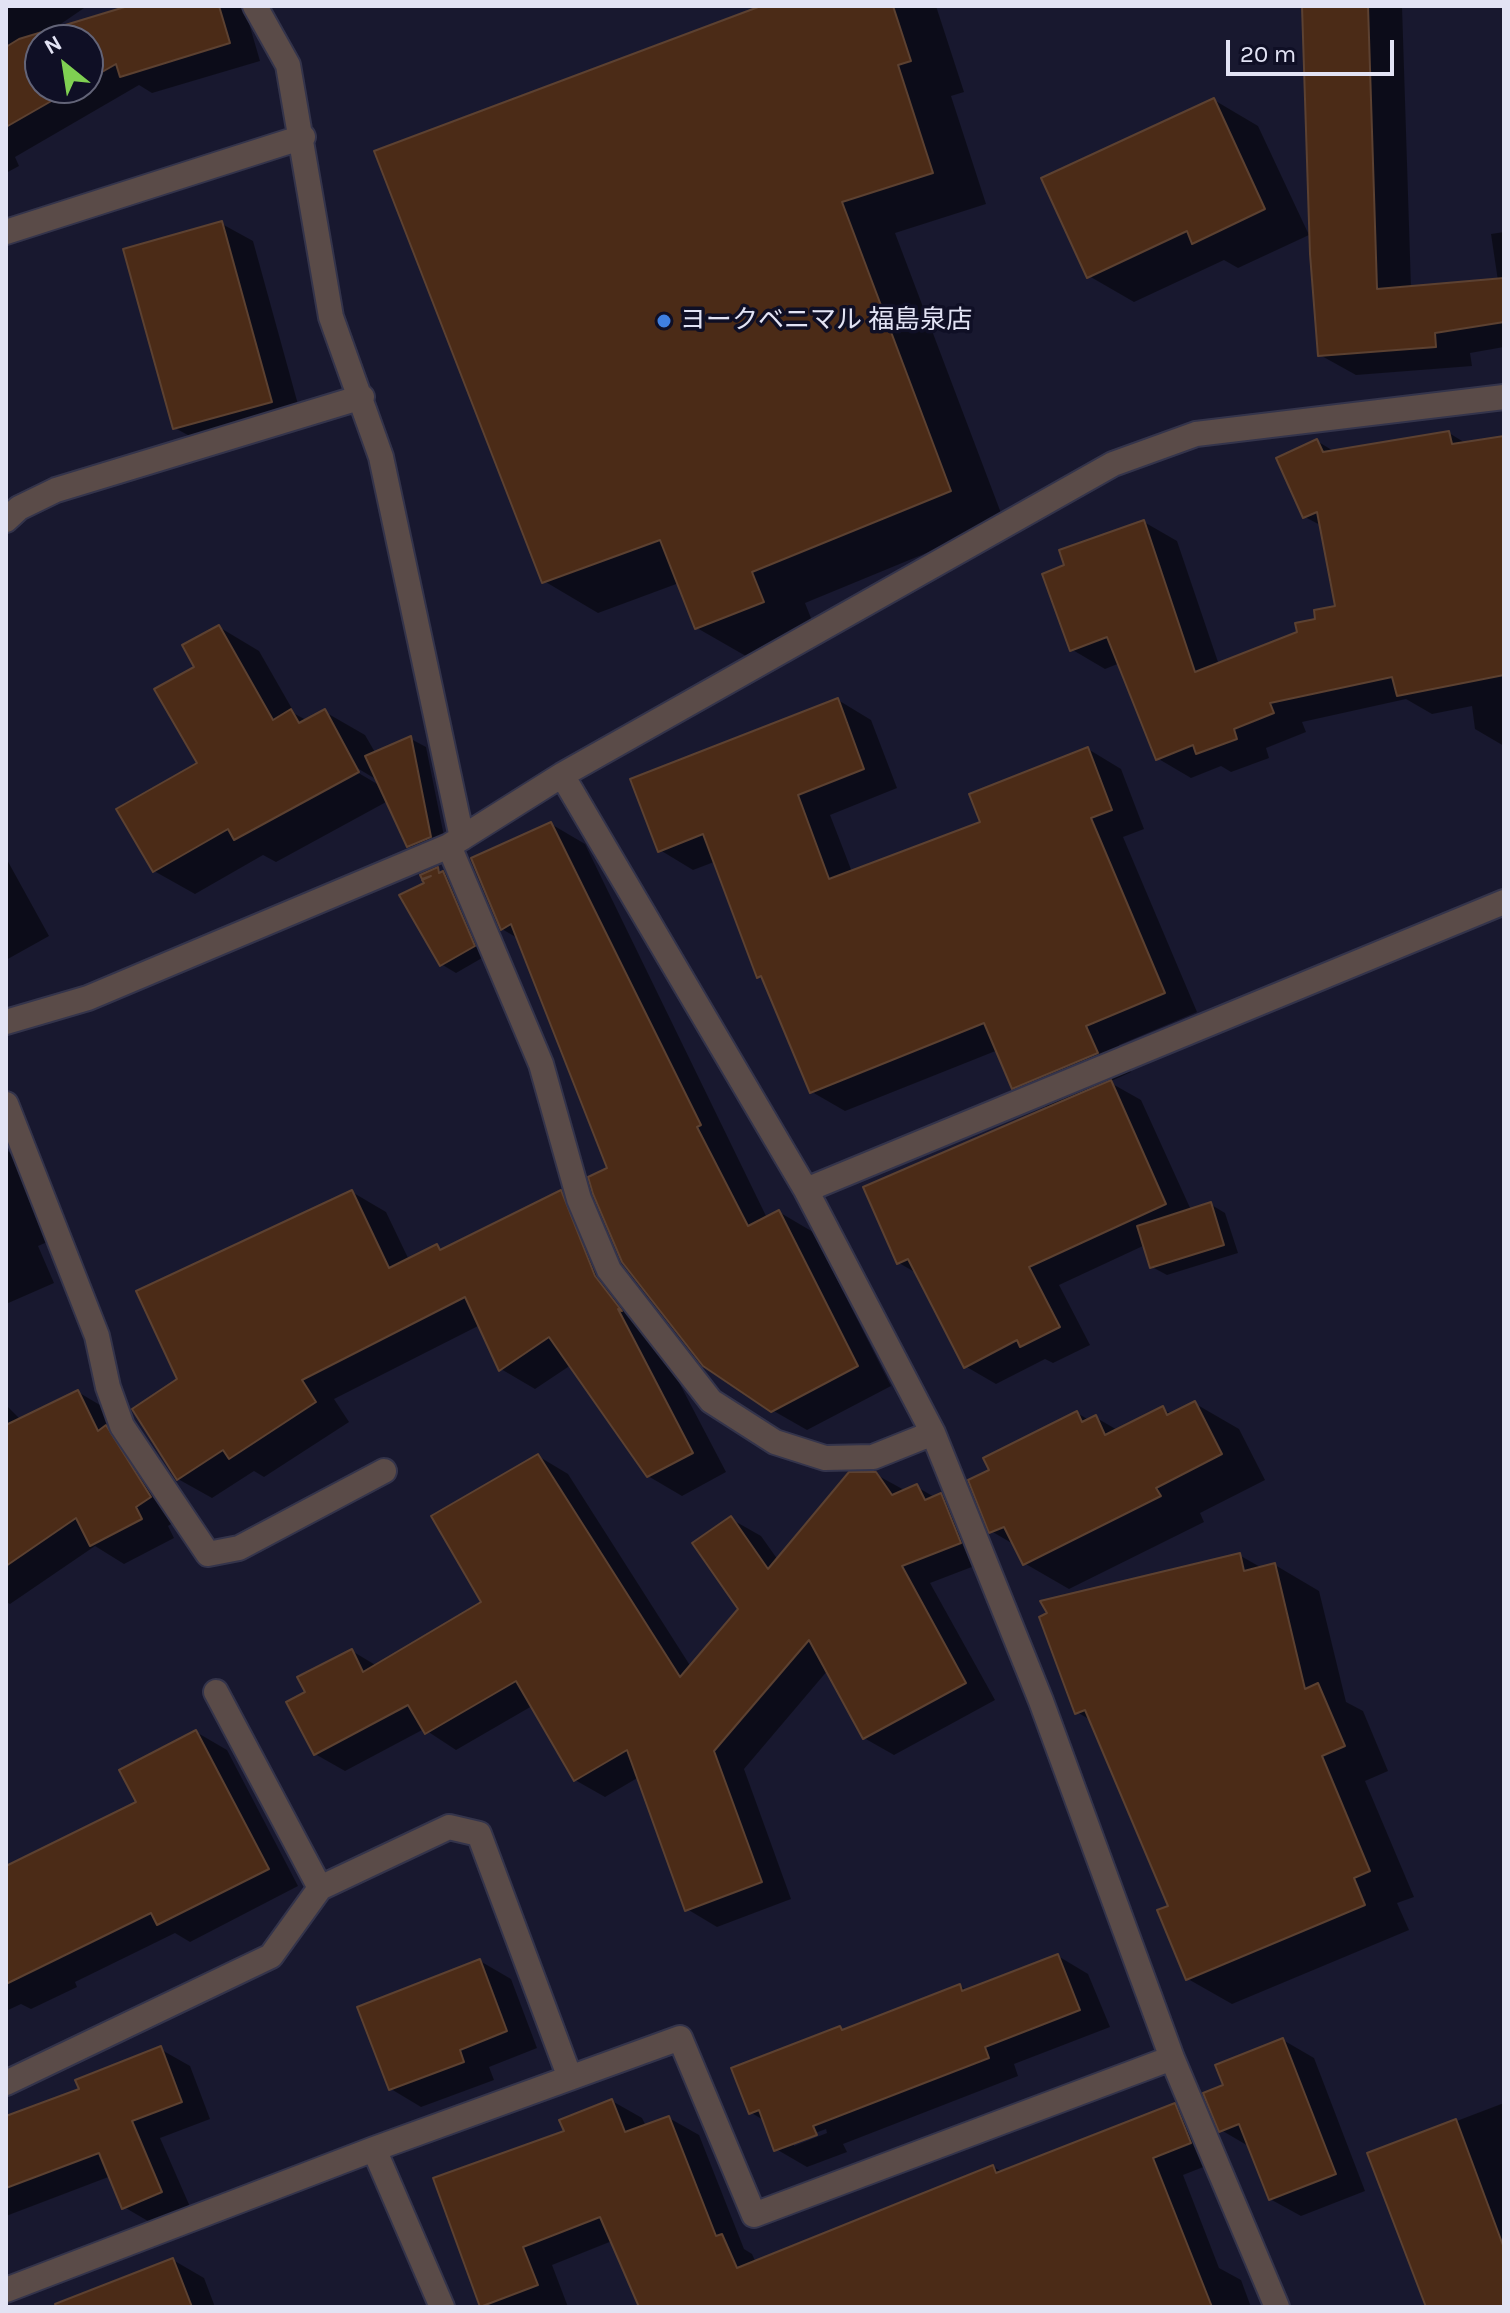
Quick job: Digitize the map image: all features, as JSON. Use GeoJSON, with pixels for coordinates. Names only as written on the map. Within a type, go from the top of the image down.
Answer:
{"type":"FeatureCollection","features":[{"type":"Feature","properties":{"kind":"street"},"geometry":{"type":"LineString","coordinates":[[255,6],[288,65],[303,137],[331,317],[381,457],[455,842],[541,1064],[579,1199],[609,1270],[711,1401],[775,1442],[825,1458],[873,1457],[933,1433]]}},
{"type":"Feature","properties":{"kind":"street"},"geometry":{"type":"LineString","coordinates":[[6,232],[303,137]]}},
{"type":"Feature","properties":{"kind":"street"},"geometry":{"type":"LineString","coordinates":[[6,520],[19,508],[56,490],[362,397]]}},
{"type":"Feature","properties":{"kind":"street"},"geometry":{"type":"LineString","coordinates":[[6,1022],[88,998],[455,842],[562,775],[1018,514],[1113,464],[1196,434],[1504,397]]}},
{"type":"Feature","properties":{"kind":"street"},"geometry":{"type":"LineString","coordinates":[[562,775],[806,1190],[933,1433],[1041,1701],[1172,2058],[1277,2307]]}},
{"type":"Feature","properties":{"kind":"street"},"geometry":{"type":"LineString","coordinates":[[806,1190],[1504,902]]}},
{"type":"Feature","properties":{"kind":"street"},"geometry":{"type":"LineString","coordinates":[[6,1104],[97,1336],[108,1387],[122,1426],[208,1554],[239,1548],[384,1471]]}},
{"type":"Feature","properties":{"kind":"street"},"geometry":{"type":"LineString","coordinates":[[216,1692],[320,1888]]}},
{"type":"Feature","properties":{"kind":"street"},"geometry":{"type":"LineString","coordinates":[[6,2083],[271,1956],[320,1888],[449,1827],[479,1834],[570,2078]]}},
{"type":"Feature","properties":{"kind":"street"},"geometry":{"type":"LineString","coordinates":[[6,2290],[374,2149],[680,2038],[754,2215],[1172,2058]]}},
{"type":"Feature","properties":{"kind":"street"},"geometry":{"type":"LineString","coordinates":[[374,2149],[442,2307]]}},
{"type":"Feature","properties":{"kind":"building"},"geometry":{"type":"Polygon","coordinates":[[[128,6],[219,6],[230,43],[120,77],[116,64],[104,71],[104,24],[69,24],[128,6]]]}},
{"type":"Feature","properties":{"kind":"building","name":"ヨークベニマル 福島泉店"},"geometry":{"type":"Polygon","coordinates":[[[761,6],[893,6],[911,61],[898,65],[933,173],[842,202],[951,491],[752,572],[764,602],[695,629],[660,540],[542,583],[374,151],[761,6]]]}},
{"type":"Feature","properties":{"kind":"building"},"geometry":{"type":"Polygon","coordinates":[[[1302,6],[1368,6],[1377,289],[1504,278],[1504,322],[1435,333],[1436,347],[1318,356],[1310,254],[1302,6]]]}},
{"type":"Feature","properties":{"kind":"building"},"geometry":{"type":"Polygon","coordinates":[[[24,37],[24,104],[46,104],[6,127],[6,47],[24,37]]]}},
{"type":"Feature","properties":{"kind":"building"},"geometry":{"type":"Polygon","coordinates":[[[1214,98],[1265,209],[1192,244],[1187,231],[1087,278],[1041,178],[1214,98]]]}},
{"type":"Feature","properties":{"kind":"building"},"geometry":{"type":"Polygon","coordinates":[[[222,221],[272,402],[173,429],[123,249],[222,221]]]}},
{"type":"Feature","properties":{"kind":"building"},"geometry":{"type":"Polygon","coordinates":[[[1449,431],[1452,444],[1504,436],[1504,675],[1397,696],[1392,677],[1270,703],[1274,713],[1234,729],[1237,739],[1196,754],[1193,745],[1156,760],[1107,637],[1070,651],[1042,574],[1064,565],[1059,550],[1144,520],[1195,672],[1297,632],[1295,623],[1315,619],[1314,610],[1335,606],[1317,512],[1303,518],[1276,458],[1317,439],[1323,452],[1449,431]]]}},
{"type":"Feature","properties":{"kind":"building"},"geometry":{"type":"Polygon","coordinates":[[[219,625],[273,720],[291,709],[299,723],[325,709],[359,772],[234,840],[228,829],[153,872],[116,809],[197,763],[154,689],[194,667],[182,645],[219,625]]]}},
{"type":"Feature","properties":{"kind":"building"},"geometry":{"type":"Polygon","coordinates":[[[838,698],[864,769],[798,795],[829,879],[980,822],[969,794],[1088,747],[1112,810],[1091,818],[1165,993],[1086,1026],[1098,1053],[1012,1089],[984,1023],[810,1093],[761,976],[757,978],[703,834],[658,852],[630,779],[838,698]]]}},
{"type":"Feature","properties":{"kind":"building"},"geometry":{"type":"Polygon","coordinates":[[[411,736],[431,837],[407,847],[365,756],[411,736]]]}},
{"type":"Feature","properties":{"kind":"building"},"geometry":{"type":"Polygon","coordinates":[[[551,822],[701,1125],[697,1127],[748,1226],[779,1210],[858,1366],[771,1412],[703,1366],[622,1262],[593,1194],[588,1177],[607,1168],[511,924],[501,930],[471,858],[551,822]]]}},
{"type":"Feature","properties":{"kind":"building"},"geometry":{"type":"Polygon","coordinates":[[[438,867],[439,873],[443,871],[475,946],[440,966],[399,895],[424,883],[422,880],[431,876],[422,879],[420,875],[438,867]]]}},
{"type":"Feature","properties":{"kind":"building"},"geometry":{"type":"Polygon","coordinates":[[[1111,1080],[1166,1204],[1029,1267],[1060,1327],[1020,1347],[1017,1340],[964,1368],[908,1259],[897,1264],[863,1187],[1111,1080]]]}},
{"type":"Feature","properties":{"kind":"building"},"geometry":{"type":"Polygon","coordinates":[[[352,1190],[389,1268],[437,1244],[440,1250],[561,1190],[595,1276],[622,1311],[618,1309],[693,1453],[647,1477],[549,1337],[499,1371],[465,1297],[302,1380],[316,1402],[229,1459],[223,1450],[177,1480],[132,1409],[177,1379],[136,1291],[352,1190]]]}},
{"type":"Feature","properties":{"kind":"building"},"geometry":{"type":"Polygon","coordinates":[[[1211,1202],[1224,1245],[1150,1268],[1137,1226],[1211,1202]]]}},
{"type":"Feature","properties":{"kind":"building"},"geometry":{"type":"Polygon","coordinates":[[[78,1390],[98,1431],[106,1425],[151,1497],[136,1507],[142,1519],[90,1546],[76,1518],[6,1566],[6,1425],[78,1390]]]}},
{"type":"Feature","properties":{"kind":"building"},"geometry":{"type":"Polygon","coordinates":[[[1195,1401],[1222,1454],[1156,1488],[1161,1496],[1023,1565],[1004,1527],[989,1533],[968,1480],[989,1470],[983,1458],[1077,1411],[1082,1422],[1096,1415],[1105,1435],[1163,1406],[1167,1415],[1195,1401]]]}},
{"type":"Feature","properties":{"kind":"building"},"geometry":{"type":"Polygon","coordinates":[[[538,1454],[680,1677],[738,1609],[692,1543],[731,1516],[768,1569],[849,1472],[876,1472],[892,1495],[917,1484],[925,1500],[941,1493],[961,1543],[902,1566],[966,1683],[863,1739],[809,1640],[714,1751],[762,1882],[685,1911],[627,1750],[574,1781],[516,1681],[425,1734],[408,1705],[314,1755],[286,1702],[305,1692],[297,1677],[352,1649],[363,1672],[481,1602],[431,1516],[538,1454]]]}},
{"type":"Feature","properties":{"kind":"building"},"geometry":{"type":"Polygon","coordinates":[[[1240,1553],[1244,1571],[1275,1563],[1305,1689],[1318,1683],[1345,1746],[1322,1756],[1370,1871],[1354,1878],[1365,1905],[1186,1980],[1157,1910],[1168,1906],[1085,1710],[1075,1714],[1039,1617],[1047,1613],[1040,1601],[1240,1553]]]}},
{"type":"Feature","properties":{"kind":"building"},"geometry":{"type":"Polygon","coordinates":[[[196,1730],[269,1869],[157,1925],[151,1913],[6,1984],[6,1866],[136,1802],[119,1770],[196,1730]]]}},
{"type":"Feature","properties":{"kind":"building"},"geometry":{"type":"Polygon","coordinates":[[[1058,1954],[1080,2010],[985,2047],[989,2058],[813,2126],[817,2135],[774,2151],[759,2110],[749,2114],[731,2068],[840,2026],[842,2030],[960,1984],[962,1991],[1058,1954]]]}},
{"type":"Feature","properties":{"kind":"building"},"geometry":{"type":"Polygon","coordinates":[[[480,1959],[507,2031],[460,2050],[464,2062],[389,2090],[357,2007],[480,1959]]]}},
{"type":"Feature","properties":{"kind":"building"},"geometry":{"type":"Polygon","coordinates":[[[1283,2038],[1336,2174],[1269,2200],[1239,2124],[1219,2132],[1203,2093],[1223,2085],[1215,2065],[1283,2038]]]}},
{"type":"Feature","properties":{"kind":"building"},"geometry":{"type":"Polygon","coordinates":[[[161,2046],[182,2102],[132,2121],[162,2192],[122,2209],[99,2153],[6,2188],[6,2116],[79,2089],[75,2080],[161,2046]]]}},
{"type":"Feature","properties":{"kind":"building"},"geometry":{"type":"Polygon","coordinates":[[[612,2099],[625,2132],[669,2116],[716,2236],[722,2234],[737,2268],[993,2165],[996,2173],[1175,2103],[1191,2143],[1153,2158],[1212,2307],[639,2307],[600,2217],[523,2247],[538,2285],[480,2307],[433,2178],[564,2131],[559,2120],[612,2099]]]}},
{"type":"Feature","properties":{"kind":"building"},"geometry":{"type":"Polygon","coordinates":[[[1456,2119],[1504,2248],[1504,2307],[1426,2307],[1367,2153],[1456,2119]]]}},
{"type":"Feature","properties":{"kind":"building"},"geometry":{"type":"Polygon","coordinates":[[[173,2258],[192,2307],[56,2307],[55,2304],[173,2258]]]}},
{"type":"Feature","properties":{"kind":"place","name":"ヨークベニマル 福島泉店"},"geometry":{"type":"Point","coordinates":[664,321]}}]}
